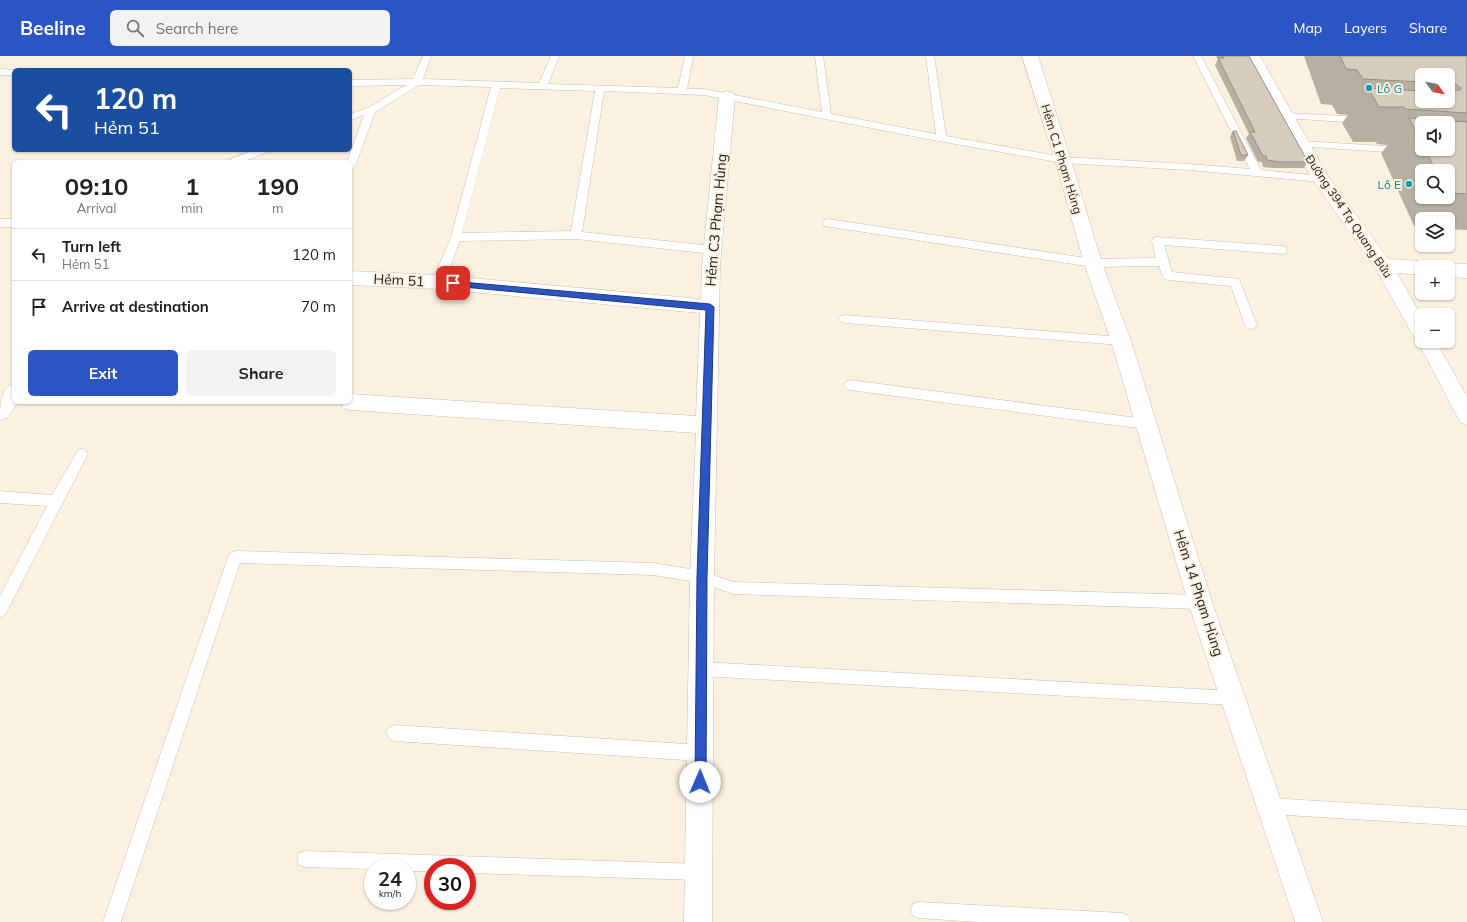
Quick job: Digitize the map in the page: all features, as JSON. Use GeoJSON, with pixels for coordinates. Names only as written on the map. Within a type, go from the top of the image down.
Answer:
{"type":"FeatureCollection","features":[{"type":"Feature","properties":{"kind":"street","name":"Hẻm C1 Phạm Hùng"},"geometry":{"type":"LineString","coordinates":[[1030,56],[1063,160],[1093,263]]}},
{"type":"Feature","properties":{"kind":"street","name":"Đường 394 Tạ Quang Bửu"},"geometry":{"type":"LineString","coordinates":[[1252,56],[1321,179],[1384,264],[1415,321]]}},
{"type":"Feature","properties":{"kind":"street","name":"Hẻm C3 Phạm Hùng"},"geometry":{"type":"LineString","coordinates":[[698,922],[702,577],[712,250],[727,96]]}},
{"type":"Feature","properties":{"kind":"street","name":"Hẻm 14 Phạm Hùng"},"geometry":{"type":"LineString","coordinates":[[1093,263],[1121,341],[1200,602],[1309,922]]}},
{"type":"Feature","properties":{"kind":"street"},"geometry":{"type":"LineString","coordinates":[[1384,264],[1415,267]]}},
{"type":"Feature","properties":{"kind":"street"},"geometry":{"type":"LineString","coordinates":[[1455,270],[1467,271]]}},
{"type":"Feature","properties":{"kind":"street","name":"Hẻm 51"},"geometry":{"type":"LineString","coordinates":[[352,278],[438,282],[710,307]]}},
{"type":"Feature","properties":{"kind":"street"},"geometry":{"type":"LineString","coordinates":[[1430,348],[1467,416]]}},
{"type":"Feature","properties":{"kind":"street"},"geometry":{"type":"LineString","coordinates":[[0,412],[12,394]]}},
{"type":"Feature","properties":{"kind":"street"},"geometry":{"type":"LineString","coordinates":[[352,402],[707,425]]}},
{"type":"Feature","properties":{"kind":"lane"},"geometry":{"type":"LineString","coordinates":[[352,116],[371,110],[417,82],[427,56]]}},
{"type":"Feature","properties":{"kind":"lane"},"geometry":{"type":"LineString","coordinates":[[543,86],[555,56]]}},
{"type":"Feature","properties":{"kind":"lane"},"geometry":{"type":"LineString","coordinates":[[682,91],[689,56]]}},
{"type":"Feature","properties":{"kind":"lane"},"geometry":{"type":"LineString","coordinates":[[819,56],[826,117]]}},
{"type":"Feature","properties":{"kind":"lane"},"geometry":{"type":"LineString","coordinates":[[930,56],[941,138]]}},
{"type":"Feature","properties":{"kind":"lane"},"geometry":{"type":"LineString","coordinates":[[1197,56],[1257,173]]}},
{"type":"Feature","properties":{"kind":"lane"},"geometry":{"type":"LineString","coordinates":[[0,72],[12,72]]}},
{"type":"Feature","properties":{"kind":"lane"},"geometry":{"type":"LineString","coordinates":[[352,83],[417,82],[704,92],[826,117],[1063,160],[1189,166],[1321,179]]}},
{"type":"Feature","properties":{"kind":"lane"},"geometry":{"type":"LineString","coordinates":[[438,282],[456,237],[496,85]]}},
{"type":"Feature","properties":{"kind":"lane"},"geometry":{"type":"LineString","coordinates":[[576,235],[600,88]]}},
{"type":"Feature","properties":{"kind":"lane"},"geometry":{"type":"LineString","coordinates":[[352,162],[371,110]]}},
{"type":"Feature","properties":{"kind":"lane"},"geometry":{"type":"LineString","coordinates":[[1286,116],[1372,120]]}},
{"type":"Feature","properties":{"kind":"lane"},"geometry":{"type":"LineString","coordinates":[[1301,144],[1412,151]]}},
{"type":"Feature","properties":{"kind":"lane"},"geometry":{"type":"LineString","coordinates":[[237,160],[259,152]]}},
{"type":"Feature","properties":{"kind":"lane"},"geometry":{"type":"LineString","coordinates":[[0,223],[12,223]]}},
{"type":"Feature","properties":{"kind":"lane"},"geometry":{"type":"LineString","coordinates":[[828,223],[1093,263],[1163,262]]}},
{"type":"Feature","properties":{"kind":"lane"},"geometry":{"type":"LineString","coordinates":[[456,237],[576,235],[712,250]]}},
{"type":"Feature","properties":{"kind":"lane"},"geometry":{"type":"LineString","coordinates":[[1251,325],[1235,282],[1168,276],[1157,240],[1282,250]]}},
{"type":"Feature","properties":{"kind":"lane"},"geometry":{"type":"LineString","coordinates":[[845,319],[1121,341]]}},
{"type":"Feature","properties":{"kind":"lane"},"geometry":{"type":"LineString","coordinates":[[850,385],[1145,424]]}},
{"type":"Feature","properties":{"kind":"lane"},"geometry":{"type":"LineString","coordinates":[[0,610],[82,454]]}},
{"type":"Feature","properties":{"kind":"lane"},"geometry":{"type":"LineString","coordinates":[[0,497],[56,501]]}},
{"type":"Feature","properties":{"kind":"lane"},"geometry":{"type":"LineString","coordinates":[[112,922],[235,557],[653,569],[702,577],[733,588],[1200,602]]}},
{"type":"Feature","properties":{"kind":"lane"},"geometry":{"type":"LineString","coordinates":[[702,669],[1233,698]]}},
{"type":"Feature","properties":{"kind":"lane"},"geometry":{"type":"LineString","coordinates":[[394,733],[700,753]]}},
{"type":"Feature","properties":{"kind":"lane"},"geometry":{"type":"LineString","coordinates":[[1269,806],[1467,818]]}},
{"type":"Feature","properties":{"kind":"lane"},"geometry":{"type":"LineString","coordinates":[[305,859],[699,872]]}},
{"type":"Feature","properties":{"kind":"lane"},"geometry":{"type":"LineString","coordinates":[[919,910],[1122,922]]}},
{"type":"Feature","properties":{"kind":"building"},"geometry":{"type":"Polygon","coordinates":[[[1223,56],[1249,56],[1308,162],[1278,162],[1267,160],[1266,156],[1263,156],[1250,132],[1255,132],[1218,58],[1224,58],[1223,56]]]}},
{"type":"Feature","properties":{"kind":"building"},"geometry":{"type":"Polygon","coordinates":[[[1340,56],[1467,56],[1467,113],[1405,109],[1404,107],[1379,107],[1368,88],[1415,91],[1415,108],[1455,108],[1455,90],[1460,90],[1461,88],[1455,84],[1455,68],[1415,68],[1415,82],[1363,79],[1357,70],[1346,69],[1340,56]]]}},
{"type":"Feature","properties":{"kind":"building"},"geometry":{"type":"Polygon","coordinates":[[[1409,118],[1415,118],[1415,130],[1409,118]]]}},
{"type":"Feature","properties":{"kind":"building"},"geometry":{"type":"Polygon","coordinates":[[[1455,121],[1467,122],[1467,194],[1455,193],[1455,164],[1432,164],[1428,156],[1455,156],[1455,121]]]}},
{"type":"Feature","properties":{"kind":"building"},"geometry":{"type":"Polygon","coordinates":[[[1233,131],[1236,131],[1248,155],[1241,155],[1233,131]]]}},
{"type":"Feature","properties":{"kind":"place","name":"Lô G"},"geometry":{"type":"Point","coordinates":[1369,88]}},
{"type":"Feature","properties":{"kind":"place","name":"Lô E"},"geometry":{"type":"Point","coordinates":[1409,184]}},
{"type":"Feature","properties":{"kind":"route"},"geometry":{"type":"LineString","coordinates":[[453,283],[710,307],[702,577],[700,782]]}}]}
